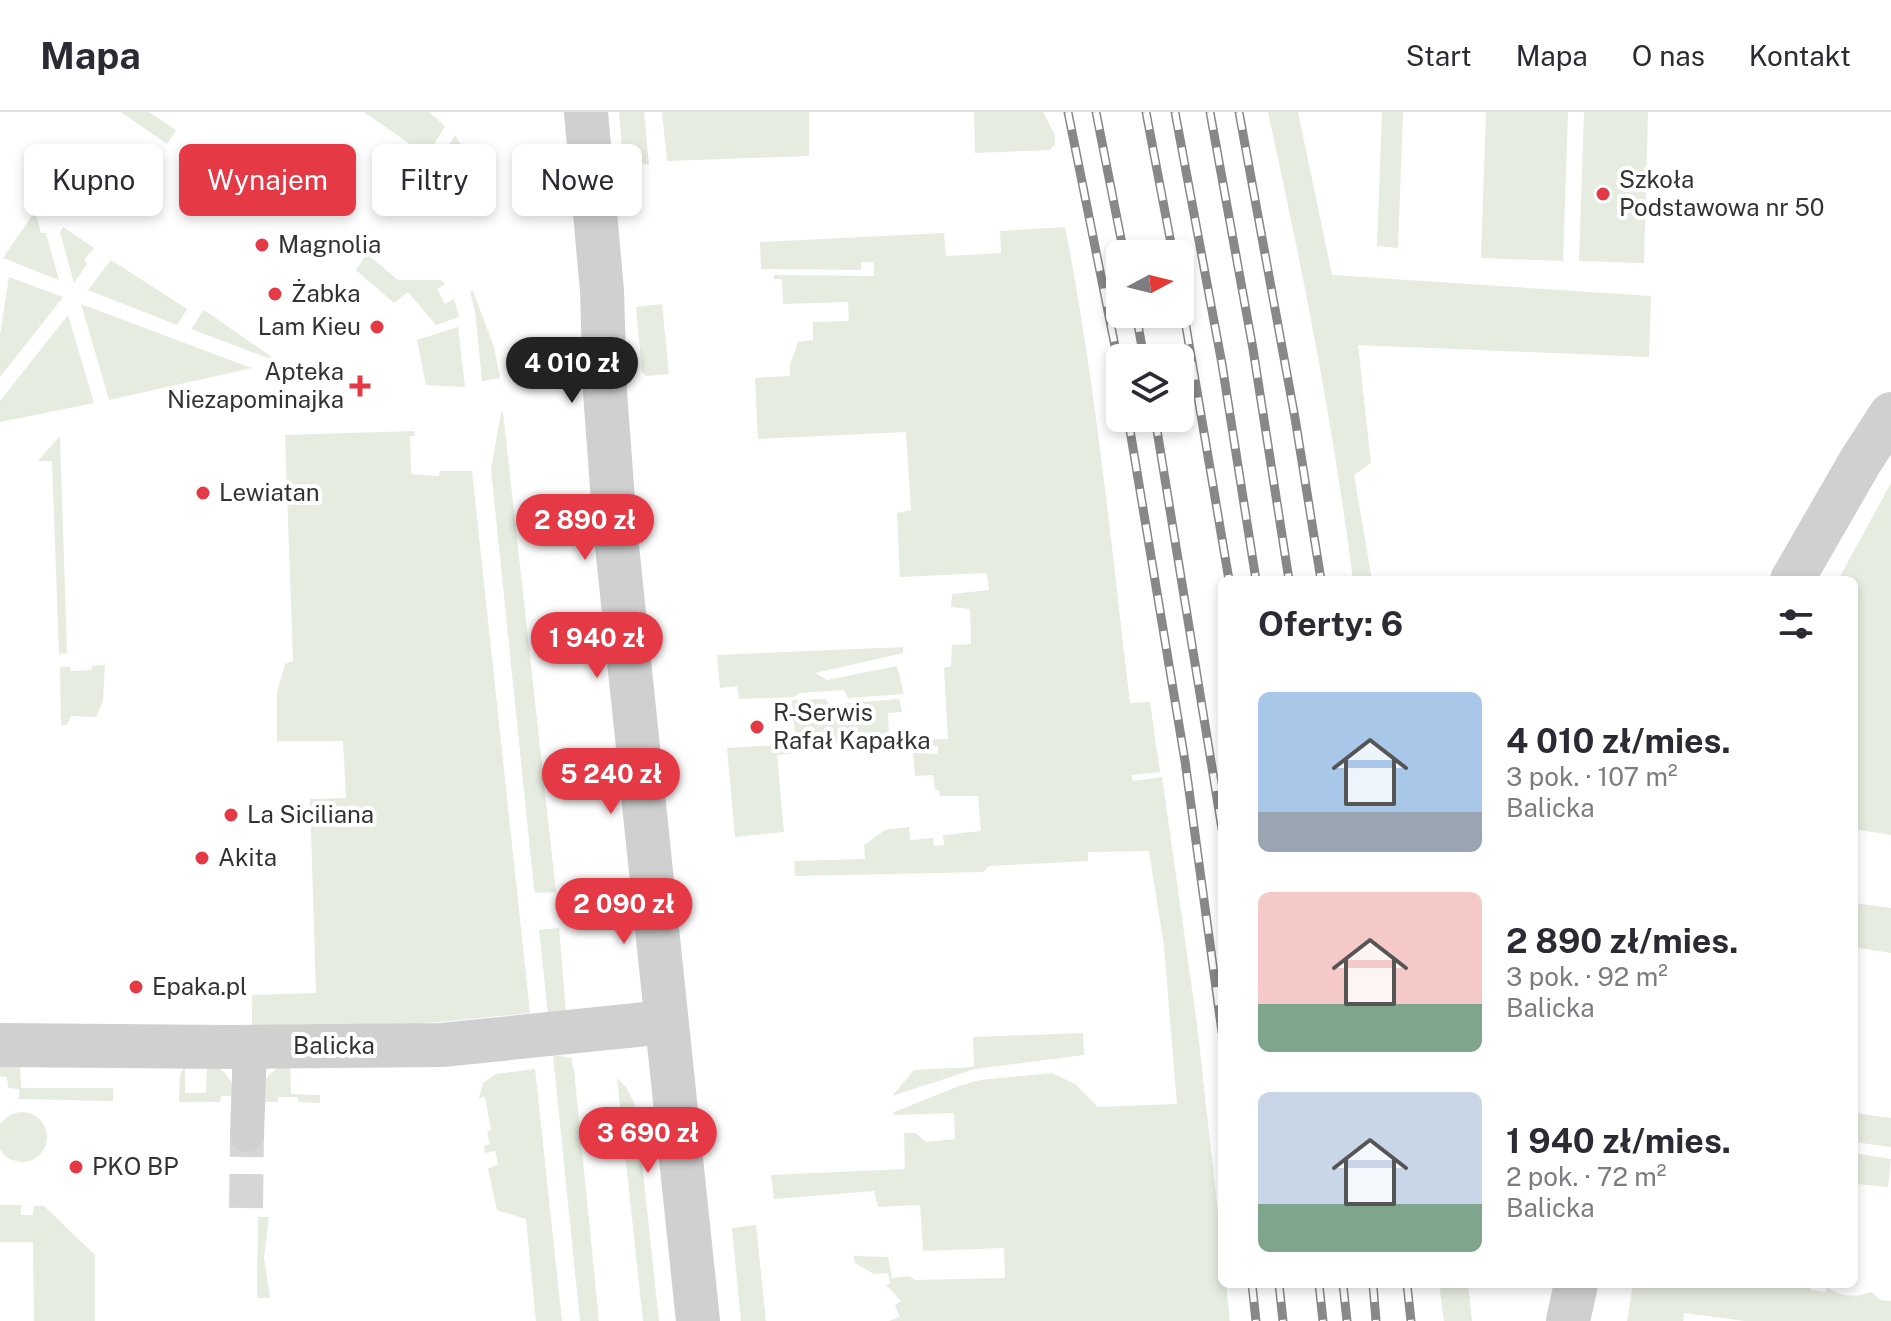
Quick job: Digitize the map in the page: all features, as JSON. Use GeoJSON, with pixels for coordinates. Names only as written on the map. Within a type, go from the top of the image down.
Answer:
{"type":"FeatureCollection","features":[{"type":"Feature","properties":{"kind":"street"},"geometry":{"type":"LineString","coordinates":[[586,112],[602,291],[605,392],[615,527],[698,1321]]}},
{"type":"Feature","properties":{"kind":"street"},"geometry":{"type":"LineString","coordinates":[[1794,576],[1891,414]]}},
{"type":"Feature","properties":{"kind":"street","name":"Balicka"},"geometry":{"type":"LineString","coordinates":[[0,1045],[442,1045],[666,1022]]}},
{"type":"Feature","properties":{"kind":"street"},"geometry":{"type":"LineString","coordinates":[[247,1135],[250,1046]]}},
{"type":"Feature","properties":{"kind":"street"},"geometry":{"type":"LineString","coordinates":[[1568,1321],[1575,1288]]}},
{"type":"Feature","properties":{"kind":"shaded area"},"geometry":{"type":"Polygon","coordinates":[[[121,112],[149,112],[176,130],[167,144],[121,112]]]}},
{"type":"Feature","properties":{"kind":"shaded area"},"geometry":{"type":"Polygon","coordinates":[[[364,112],[429,112],[445,126],[434,144],[410,144],[364,112]]]}},
{"type":"Feature","properties":{"kind":"shaded area"},"geometry":{"type":"Polygon","coordinates":[[[619,112],[644,112],[649,165],[642,163],[642,144],[622,144],[619,112]]]}},
{"type":"Feature","properties":{"kind":"shaded area"},"geometry":{"type":"Polygon","coordinates":[[[662,112],[809,112],[809,156],[667,161],[662,112]]]}},
{"type":"Feature","properties":{"kind":"shaded area"},"geometry":{"type":"Polygon","coordinates":[[[974,112],[1043,112],[1055,135],[1055,144],[1050,150],[975,153],[974,112]]]}},
{"type":"Feature","properties":{"kind":"shaded area"},"geometry":{"type":"Polygon","coordinates":[[[1268,112],[1298,112],[1332,275],[1651,296],[1649,357],[1358,345],[1371,463],[1354,475],[1371,576],[1352,576],[1336,462],[1293,228],[1268,112]]]}},
{"type":"Feature","properties":{"kind":"shaded area"},"geometry":{"type":"Polygon","coordinates":[[[1382,112],[1403,112],[1398,248],[1377,246],[1382,112]]]}},
{"type":"Feature","properties":{"kind":"shaded area"},"geometry":{"type":"Polygon","coordinates":[[[1486,112],[1568,112],[1563,261],[1481,258],[1486,112]]]}},
{"type":"Feature","properties":{"kind":"shaded area"},"geometry":{"type":"Polygon","coordinates":[[[1584,112],[1648,112],[1644,263],[1579,261],[1584,112]]]}},
{"type":"Feature","properties":{"kind":"shaded area"},"geometry":{"type":"Polygon","coordinates":[[[455,135],[460,144],[450,144],[455,135]]]}},
{"type":"Feature","properties":{"kind":"shaded area"},"geometry":{"type":"Polygon","coordinates":[[[32,216],[36,216],[41,233],[46,233],[59,280],[3,258],[32,216]]]}},
{"type":"Feature","properties":{"kind":"shaded area"},"geometry":{"type":"Polygon","coordinates":[[[63,227],[94,248],[84,260],[87,264],[74,283],[60,232],[63,227]]]}},
{"type":"Feature","properties":{"kind":"shaded area"},"geometry":{"type":"Polygon","coordinates":[[[1065,227],[1094,405],[1130,703],[1150,702],[1160,772],[1131,775],[1133,781],[1162,777],[1197,1024],[1218,1213],[1218,1288],[1226,1288],[1230,1321],[889,1321],[900,1317],[895,1305],[901,1301],[886,1285],[890,1284],[888,1273],[874,1274],[855,1263],[854,1256],[888,1257],[892,1278],[1005,1278],[1004,1248],[923,1251],[920,1205],[878,1207],[874,1191],[774,1199],[771,1175],[905,1169],[904,1133],[915,1133],[926,1142],[955,1139],[954,1113],[894,1115],[894,1112],[980,1080],[1052,1073],[1075,1084],[1098,1107],[1177,1104],[1164,946],[1149,851],[1088,852],[1088,861],[989,866],[983,872],[795,876],[794,861],[865,859],[864,845],[885,830],[909,827],[910,840],[933,838],[934,846],[944,845],[943,835],[981,831],[978,796],[940,796],[939,790],[935,790],[933,775],[915,776],[913,753],[938,754],[938,746],[914,744],[914,740],[948,739],[944,668],[951,666],[952,645],[971,644],[970,609],[951,607],[952,594],[989,590],[987,573],[900,577],[897,513],[911,510],[906,432],[758,439],[755,378],[790,376],[790,365],[798,342],[813,340],[813,322],[849,321],[848,302],[783,304],[782,279],[774,279],[774,275],[874,276],[874,262],[861,262],[861,270],[761,269],[760,242],[944,233],[946,256],[1001,253],[1000,231],[1065,227]]]}},
{"type":"Feature","properties":{"kind":"shaded area"},"geometry":{"type":"Polygon","coordinates":[[[367,254],[398,280],[441,280],[445,284],[437,289],[445,304],[454,299],[459,317],[436,325],[408,292],[394,303],[356,270],[367,254]]]}},
{"type":"Feature","properties":{"kind":"shaded area"},"geometry":{"type":"Polygon","coordinates":[[[111,260],[187,309],[177,325],[88,290],[111,260]]]}},
{"type":"Feature","properties":{"kind":"shaded area"},"geometry":{"type":"Polygon","coordinates":[[[9,277],[63,297],[0,377],[0,335],[9,277]]]}},
{"type":"Feature","properties":{"kind":"shaded area"},"geometry":{"type":"Polygon","coordinates":[[[473,291],[494,347],[500,378],[482,381],[475,310],[470,292],[473,291]]]}},
{"type":"Feature","properties":{"kind":"shaded area"},"geometry":{"type":"Polygon","coordinates":[[[81,304],[235,362],[252,368],[109,400],[81,304]]]}},
{"type":"Feature","properties":{"kind":"shaded area"},"geometry":{"type":"Polygon","coordinates":[[[662,304],[669,374],[646,376],[642,372],[636,307],[662,304]]]}},
{"type":"Feature","properties":{"kind":"shaded area"},"geometry":{"type":"Polygon","coordinates":[[[204,310],[272,357],[191,329],[204,310]]]}},
{"type":"Feature","properties":{"kind":"shaded area"},"geometry":{"type":"Polygon","coordinates":[[[68,315],[94,403],[0,422],[0,401],[68,315]]]}},
{"type":"Feature","properties":{"kind":"shaded area"},"geometry":{"type":"Polygon","coordinates":[[[458,327],[465,387],[426,385],[417,340],[458,327]]]}},
{"type":"Feature","properties":{"kind":"shaded area"},"geometry":{"type":"Polygon","coordinates":[[[503,412],[556,892],[535,893],[534,888],[491,469],[503,412]]]}},
{"type":"Feature","properties":{"kind":"shaded area"},"geometry":{"type":"Polygon","coordinates":[[[414,431],[415,436],[410,436],[411,474],[439,476],[440,471],[472,471],[530,1013],[398,1026],[252,1026],[252,995],[316,993],[310,799],[346,798],[343,741],[277,741],[277,692],[285,664],[293,661],[285,435],[414,431]]]}},
{"type":"Feature","properties":{"kind":"shaded area"},"geometry":{"type":"Polygon","coordinates":[[[60,436],[67,653],[59,654],[52,461],[38,461],[60,436]]]}},
{"type":"Feature","properties":{"kind":"shaded area"},"geometry":{"type":"Polygon","coordinates":[[[1891,483],[1891,835],[1858,830],[1858,576],[1840,576],[1891,483]]]}},
{"type":"Feature","properties":{"kind":"shaded area"},"geometry":{"type":"Polygon","coordinates":[[[903,647],[903,653],[815,673],[827,680],[897,666],[904,694],[848,698],[844,690],[800,693],[794,697],[739,699],[737,686],[720,688],[717,655],[903,647]]]}},
{"type":"Feature","properties":{"kind":"shaded area"},"geometry":{"type":"Polygon","coordinates":[[[105,665],[103,701],[96,717],[71,716],[67,725],[61,725],[60,667],[70,667],[71,671],[91,670],[92,666],[105,665]]]}},
{"type":"Feature","properties":{"kind":"shaded area"},"geometry":{"type":"Polygon","coordinates":[[[825,699],[830,705],[899,699],[902,712],[888,713],[889,739],[834,742],[835,749],[777,755],[784,832],[735,837],[727,748],[796,744],[792,700],[825,699]]]}},
{"type":"Feature","properties":{"kind":"shaded area"},"geometry":{"type":"Polygon","coordinates":[[[1858,904],[1891,908],[1891,953],[1858,948],[1858,904]]]}},
{"type":"Feature","properties":{"kind":"shaded area"},"geometry":{"type":"Polygon","coordinates":[[[559,928],[566,1011],[548,1014],[539,930],[559,928]]]}},
{"type":"Feature","properties":{"kind":"shaded area"},"geometry":{"type":"Polygon","coordinates":[[[1083,1033],[1084,1055],[975,1069],[892,1096],[914,1070],[974,1067],[973,1037],[1083,1033]]]}},
{"type":"Feature","properties":{"kind":"shaded area"},"geometry":{"type":"Polygon","coordinates":[[[553,1055],[571,1058],[574,1070],[599,1321],[580,1321],[553,1055]]]}},
{"type":"Feature","properties":{"kind":"shaded area"},"geometry":{"type":"Polygon","coordinates":[[[0,1063],[20,1064],[21,1088],[113,1088],[113,1101],[19,1099],[19,1089],[8,1088],[7,1077],[0,1076],[0,1063]]]}},
{"type":"Feature","properties":{"kind":"shaded area"},"geometry":{"type":"Polygon","coordinates":[[[290,1064],[291,1094],[320,1095],[320,1103],[299,1102],[297,1097],[278,1097],[278,1102],[258,1102],[267,1077],[290,1064]]]}},
{"type":"Feature","properties":{"kind":"shaded area"},"geometry":{"type":"Polygon","coordinates":[[[185,1066],[185,1093],[206,1093],[207,1066],[219,1068],[227,1075],[236,1096],[221,1096],[220,1102],[179,1102],[180,1075],[185,1066]]]}},
{"type":"Feature","properties":{"kind":"shaded area"},"geometry":{"type":"Polygon","coordinates":[[[535,1069],[562,1321],[536,1321],[526,1219],[497,1210],[488,1169],[498,1164],[495,1151],[485,1153],[484,1146],[490,1144],[487,1132],[491,1130],[485,1097],[479,1098],[483,1083],[496,1074],[535,1069]]]}},
{"type":"Feature","properties":{"kind":"shaded area"},"geometry":{"type":"Polygon","coordinates":[[[617,1078],[626,1087],[636,1107],[659,1321],[643,1321],[617,1078]]]}},
{"type":"Feature","properties":{"kind":"shaded area"},"geometry":{"type":"Polygon","coordinates":[[[13,1114],[31,1114],[45,1128],[45,1146],[31,1160],[13,1160],[-1,1146],[-1,1128],[13,1114]]]}},
{"type":"Feature","properties":{"kind":"shaded area"},"geometry":{"type":"Polygon","coordinates":[[[1858,1114],[1891,1118],[1891,1147],[1858,1143],[1858,1114]]]}},
{"type":"Feature","properties":{"kind":"shaded area"},"geometry":{"type":"Polygon","coordinates":[[[1858,1154],[1891,1159],[1888,1187],[1858,1184],[1858,1154]]]}},
{"type":"Feature","properties":{"kind":"shaded area"},"geometry":{"type":"Polygon","coordinates":[[[0,1205],[21,1205],[21,1215],[33,1215],[34,1206],[44,1206],[95,1255],[95,1321],[34,1321],[33,1242],[0,1242],[0,1205]]]}},
{"type":"Feature","properties":{"kind":"shaded area"},"geometry":{"type":"Polygon","coordinates":[[[258,1217],[269,1217],[264,1258],[270,1298],[257,1298],[258,1217]]]}},
{"type":"Feature","properties":{"kind":"shaded area"},"geometry":{"type":"Polygon","coordinates":[[[756,1225],[766,1321],[741,1321],[732,1228],[756,1225]]]}},
{"type":"Feature","properties":{"kind":"shaded area"},"geometry":{"type":"Polygon","coordinates":[[[1440,1288],[1468,1288],[1472,1321],[1444,1321],[1440,1288]]]}},
{"type":"Feature","properties":{"kind":"shaded area"},"geometry":{"type":"Polygon","coordinates":[[[1632,1288],[1809,1288],[1826,1292],[1829,1288],[1848,1296],[1871,1292],[1880,1300],[1891,1301],[1891,1321],[1745,1321],[1684,1313],[1683,1321],[1627,1321],[1632,1288]]]}},
{"type":"Feature","properties":{"kind":"tunnel"},"geometry":{"type":"LineString","coordinates":[[246,1208],[247,1135]]}},
{"type":"Feature","properties":{"kind":"railway"},"geometry":{"type":"LineString","coordinates":[[1068,112],[1115,344]]}},
{"type":"Feature","properties":{"kind":"railway"},"geometry":{"type":"LineString","coordinates":[[1096,112],[1121,240]]}},
{"type":"Feature","properties":{"kind":"railway"},"geometry":{"type":"LineString","coordinates":[[1146,112],[1170,240]]}},
{"type":"Feature","properties":{"kind":"railway"},"geometry":{"type":"LineString","coordinates":[[1175,112],[1222,364],[1255,576]]}},
{"type":"Feature","properties":{"kind":"railway"},"geometry":{"type":"LineString","coordinates":[[1210,112],[1253,349],[1288,576]]}},
{"type":"Feature","properties":{"kind":"railway"},"geometry":{"type":"LineString","coordinates":[[1239,112],[1320,576]]}},
{"type":"Feature","properties":{"kind":"railway"},"geometry":{"type":"LineString","coordinates":[[1139,328],[1141,344]]}},
{"type":"Feature","properties":{"kind":"railway"},"geometry":{"type":"LineString","coordinates":[[1186,328],[1228,576]]}},
{"type":"Feature","properties":{"kind":"railway"},"geometry":{"type":"LineString","coordinates":[[1130,432],[1185,761],[1218,1003]]}},
{"type":"Feature","properties":{"kind":"railway"},"geometry":{"type":"LineString","coordinates":[[1157,432],[1218,804]]}},
{"type":"Feature","properties":{"kind":"railway"},"geometry":{"type":"LineString","coordinates":[[1252,1288],[1256,1321]]}},
{"type":"Feature","properties":{"kind":"railway"},"geometry":{"type":"LineString","coordinates":[[1279,1288],[1283,1321]]}},
{"type":"Feature","properties":{"kind":"railway"},"geometry":{"type":"LineString","coordinates":[[1319,1288],[1323,1321]]}},
{"type":"Feature","properties":{"kind":"railway"},"geometry":{"type":"LineString","coordinates":[[1343,1288],[1347,1321]]}},
{"type":"Feature","properties":{"kind":"railway"},"geometry":{"type":"LineString","coordinates":[[1373,1288],[1376,1321]]}},
{"type":"Feature","properties":{"kind":"railway"},"geometry":{"type":"LineString","coordinates":[[1407,1288],[1411,1321]]}},
{"type":"Feature","properties":{"kind":"place","name":"Szkoła Podstawowa nr 50"},"geometry":{"type":"Point","coordinates":[1603,194]}},
{"type":"Feature","properties":{"kind":"place","name":"Magnolia"},"geometry":{"type":"Point","coordinates":[262,245]}},
{"type":"Feature","properties":{"kind":"place","name":"Żabka"},"geometry":{"type":"Point","coordinates":[275,294]}},
{"type":"Feature","properties":{"kind":"place","name":"Lam Kieu"},"geometry":{"type":"Point","coordinates":[377,327]}},
{"type":"Feature","properties":{"kind":"place","name":"Apteka Niezapominajka"},"geometry":{"type":"Point","coordinates":[360,386]}},
{"type":"Feature","properties":{"kind":"place","name":"Lewiatan"},"geometry":{"type":"Point","coordinates":[203,493]}},
{"type":"Feature","properties":{"kind":"place","name":"R-Serwis Rafał Kapałka"},"geometry":{"type":"Point","coordinates":[757,727]}},
{"type":"Feature","properties":{"kind":"place","name":"La Siciliana"},"geometry":{"type":"Point","coordinates":[231,815]}},
{"type":"Feature","properties":{"kind":"place","name":"Akita"},"geometry":{"type":"Point","coordinates":[202,858]}},
{"type":"Feature","properties":{"kind":"place","name":"Epaka.pl"},"geometry":{"type":"Point","coordinates":[136,987]}},
{"type":"Feature","properties":{"kind":"place","name":"PKO BP"},"geometry":{"type":"Point","coordinates":[76,1167]}}]}
